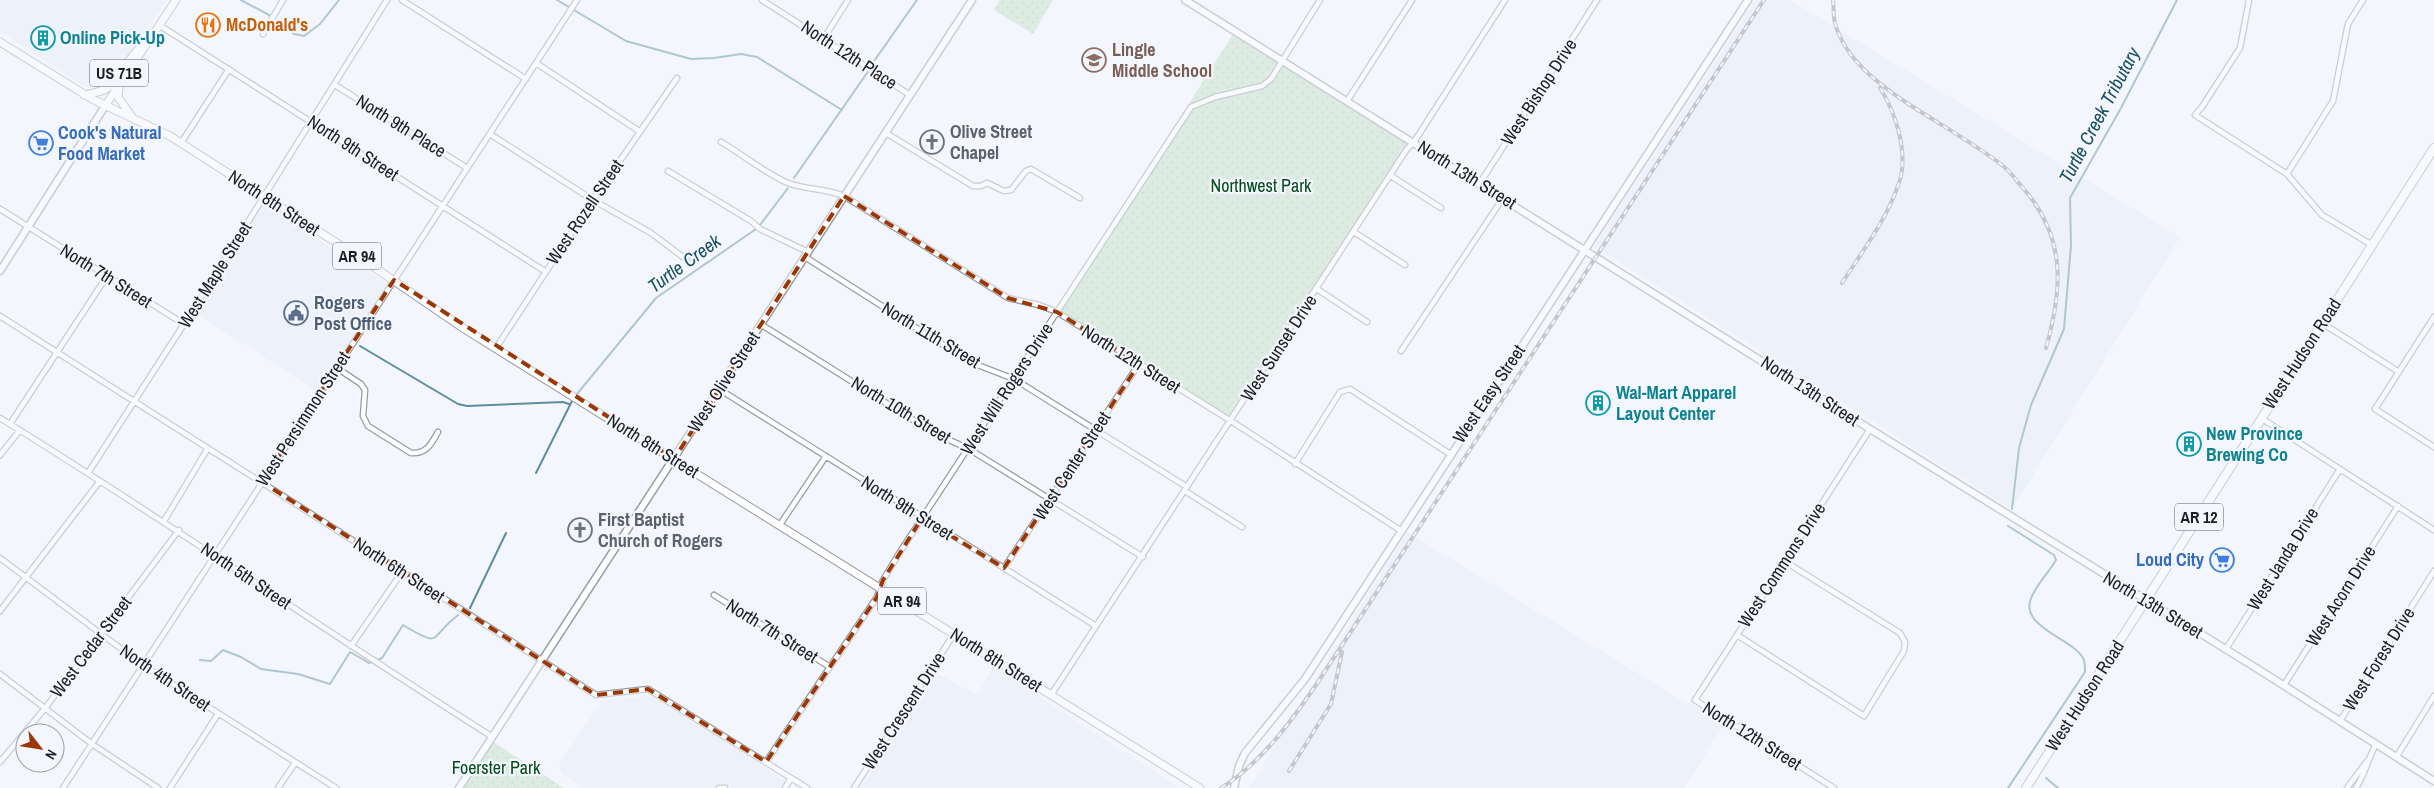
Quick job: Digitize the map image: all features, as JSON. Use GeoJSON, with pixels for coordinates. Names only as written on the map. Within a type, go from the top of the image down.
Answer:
{"type":"FeatureCollection","features":[{"type":"Feature","properties":{"kind":"highway","name":"West Hudson Road"},"geometry":{"type":"LineString","coordinates":[[2026,788],[2434,148]]}},
{"type":"Feature","properties":{"kind":"main road","name":"US 71B"},"geometry":{"type":"LineString","coordinates":[[0,42],[84,95],[105,106],[176,0]]}},
{"type":"Feature","properties":{"kind":"main road","name":"West Olive Street"},"geometry":{"type":"LineString","coordinates":[[459,788],[491,736],[762,325],[972,0]]}},
{"type":"Feature","properties":{"kind":"main road","name":"North 13th Street"},"geometry":{"type":"LineString","coordinates":[[1185,0],[1284,60],[1347,102],[1480,183],[1870,429],[2284,685],[2434,781]]}},
{"type":"Feature","properties":{"kind":"main road","name":"West Easy Street"},"geometry":{"type":"LineString","coordinates":[[1234,788],[1239,766],[1245,754],[1305,679],[1400,530],[1748,0]]}},
{"type":"Feature","properties":{"kind":"main road","name":"US 71B"},"geometry":{"type":"LineString","coordinates":[[84,95],[101,92],[110,87],[133,53],[149,40]]}},
{"type":"Feature","properties":{"kind":"main road","name":"AR 94"},"geometry":{"type":"LineString","coordinates":[[119,86],[118,98],[134,119]]}},
{"type":"Feature","properties":{"kind":"main road","name":"North 8th Street"},"geometry":{"type":"LineString","coordinates":[[105,106],[181,144],[394,280],[496,348],[1200,788]]}},
{"type":"Feature","properties":{"kind":"main road"},"geometry":{"type":"LineString","coordinates":[[0,271],[105,106]]}},
{"type":"Feature","properties":{"kind":"street"},"geometry":{"type":"LineString","coordinates":[[263,34],[284,0]]}},
{"type":"Feature","properties":{"kind":"street","name":"West Maple Street"},"geometry":{"type":"LineString","coordinates":[[88,473],[312,122],[387,0]]}},
{"type":"Feature","properties":{"kind":"street"},"geometry":{"type":"LineString","coordinates":[[402,0],[526,79]]}},
{"type":"Feature","properties":{"kind":"street","name":"West Persimmon Street"},"geometry":{"type":"LineString","coordinates":[[63,788],[577,0]]}},
{"type":"Feature","properties":{"kind":"street","name":"North 12th Place"},"geometry":{"type":"LineString","coordinates":[[762,0],[824,38],[910,95]]}},
{"type":"Feature","properties":{"kind":"street"},"geometry":{"type":"LineString","coordinates":[[824,38],[848,0]]}},
{"type":"Feature","properties":{"kind":"street","name":"West Will Rogers Drive"},"geometry":{"type":"LineString","coordinates":[[766,762],[877,597],[879,588],[922,518],[969,449],[1191,107],[1215,97],[1262,86],[1271,79],[1320,0]]}},
{"type":"Feature","properties":{"kind":"street"},"geometry":{"type":"LineString","coordinates":[[1347,102],[1412,0]]}},
{"type":"Feature","properties":{"kind":"street","name":"West Sunset Drive"},"geometry":{"type":"LineString","coordinates":[[1051,695],[1505,0]]}},
{"type":"Feature","properties":{"kind":"street","name":"West Bishop Drive"},"geometry":{"type":"LineString","coordinates":[[1480,183],[1597,0]]}},
{"type":"Feature","properties":{"kind":"street"},"geometry":{"type":"LineString","coordinates":[[2249,0],[2240,48],[2195,115],[2287,174],[2322,215],[2372,245]]}},
{"type":"Feature","properties":{"kind":"street"},"geometry":{"type":"LineString","coordinates":[[2287,174],[2333,101],[2348,24],[2363,0]]}},
{"type":"Feature","properties":{"kind":"street","name":"North 9th Street"},"geometry":{"type":"LineString","coordinates":[[159,24],[546,272]]}},
{"type":"Feature","properties":{"kind":"street"},"geometry":{"type":"LineString","coordinates":[[536,63],[639,131]]}},
{"type":"Feature","properties":{"kind":"street"},"geometry":{"type":"LineString","coordinates":[[181,144],[229,69]]}},
{"type":"Feature","properties":{"kind":"street","name":"West Rozell Street"},"geometry":{"type":"LineString","coordinates":[[496,348],[639,131],[677,78]]}},
{"type":"Feature","properties":{"kind":"street","name":"North 9th Place"},"geometry":{"type":"LineString","coordinates":[[335,85],[467,168]]}},
{"type":"Feature","properties":{"kind":"street"},"geometry":{"type":"LineString","coordinates":[[886,133],[972,186],[981,186],[987,182],[1004,191],[1011,190],[1026,171],[1031,169],[1080,198]]}},
{"type":"Feature","properties":{"kind":"street"},"geometry":{"type":"LineString","coordinates":[[490,134],[593,200],[651,233],[687,260]]}},
{"type":"Feature","properties":{"kind":"street","name":"North 12th Street"},"geometry":{"type":"LineString","coordinates":[[721,142],[785,182],[802,188],[828,189],[844,196],[1008,298],[1038,305],[1057,312],[1400,530]]}},
{"type":"Feature","properties":{"kind":"street","name":"North 11th Street"},"geometry":{"type":"LineString","coordinates":[[668,171],[752,221],[760,229],[807,254],[970,362],[1014,379],[1096,430],[1242,527]]}},
{"type":"Feature","properties":{"kind":"street"},"geometry":{"type":"LineString","coordinates":[[1391,176],[1441,208]]}},
{"type":"Feature","properties":{"kind":"street"},"geometry":{"type":"LineString","coordinates":[[1401,351],[1503,198]]}},
{"type":"Feature","properties":{"kind":"street","name":"North 7th Street"},"geometry":{"type":"LineString","coordinates":[[0,210],[184,324]]}},
{"type":"Feature","properties":{"kind":"street"},"geometry":{"type":"LineString","coordinates":[[1354,232],[1405,265]]}},
{"type":"Feature","properties":{"kind":"street"},"geometry":{"type":"LineString","coordinates":[[10,424],[107,276]]}},
{"type":"Feature","properties":{"kind":"street"},"geometry":{"type":"LineString","coordinates":[[1317,289],[1367,322]]}},
{"type":"Feature","properties":{"kind":"street","name":"North 6th Street"},"geometry":{"type":"LineString","coordinates":[[0,316],[596,695],[634,689],[648,689],[807,788]]}},
{"type":"Feature","properties":{"kind":"street"},"geometry":{"type":"LineString","coordinates":[[2434,317],[2376,409],[2434,446]]}},
{"type":"Feature","properties":{"kind":"street"},"geometry":{"type":"LineString","coordinates":[[2322,323],[2399,372]]}},
{"type":"Feature","properties":{"kind":"street","name":"North 10th Street"},"geometry":{"type":"LineString","coordinates":[[762,325],[934,433],[969,449],[1143,556]]}},
{"type":"Feature","properties":{"kind":"street","name":"West Center Street"},"geometry":{"type":"LineString","coordinates":[[1004,568],[1139,364]]}},
{"type":"Feature","properties":{"kind":"street"},"geometry":{"type":"LineString","coordinates":[[337,368],[361,384],[364,390],[363,416],[368,426],[411,453],[420,453],[429,448],[438,432]]}},
{"type":"Feature","properties":{"kind":"street","name":"North 9th Street"},"geometry":{"type":"LineString","coordinates":[[719,389],[1096,626]]}},
{"type":"Feature","properties":{"kind":"street"},"geometry":{"type":"LineString","coordinates":[[1295,464],[1340,392],[1350,389],[1450,454]]}},
{"type":"Feature","properties":{"kind":"street","name":"North 5th Street"},"geometry":{"type":"LineString","coordinates":[[0,418],[179,530],[351,646],[491,736]]}},
{"type":"Feature","properties":{"kind":"street"},"geometry":{"type":"LineString","coordinates":[[2261,418],[2434,530]]}},
{"type":"Feature","properties":{"kind":"street","name":"West Commons Drive"},"geometry":{"type":"LineString","coordinates":[[1695,700],[1870,429]]}},
{"type":"Feature","properties":{"kind":"street"},"geometry":{"type":"LineString","coordinates":[[0,455],[20,430]]}},
{"type":"Feature","properties":{"kind":"street"},"geometry":{"type":"LineString","coordinates":[[164,521],[208,448]]}},
{"type":"Feature","properties":{"kind":"street"},"geometry":{"type":"LineString","coordinates":[[780,526],[826,456]]}},
{"type":"Feature","properties":{"kind":"street","name":"West Janda Drive"},"geometry":{"type":"LineString","coordinates":[[2226,649],[2340,469]]}},
{"type":"Feature","properties":{"kind":"street"},"geometry":{"type":"LineString","coordinates":[[0,612],[100,480]]}},
{"type":"Feature","properties":{"kind":"street","name":"West Acorn Drive"},"geometry":{"type":"LineString","coordinates":[[2284,685],[2398,506]]}},
{"type":"Feature","properties":{"kind":"street","name":"West Cedar Street"},"geometry":{"type":"LineString","coordinates":[[0,762],[46,707],[179,530]]}},
{"type":"Feature","properties":{"kind":"street","name":"North 4th Street"},"geometry":{"type":"LineString","coordinates":[[0,558],[144,666],[336,788]]}},
{"type":"Feature","properties":{"kind":"street"},"geometry":{"type":"LineString","coordinates":[[1737,635],[1864,716],[1904,651],[1905,642],[1900,633],[1784,561]]}},
{"type":"Feature","properties":{"kind":"street"},"geometry":{"type":"LineString","coordinates":[[351,646],[402,572]]}},
{"type":"Feature","properties":{"kind":"street","name":"West Forest Drive"},"geometry":{"type":"LineString","coordinates":[[2340,721],[2434,572]]}},
{"type":"Feature","properties":{"kind":"street","name":"North 7th Street"},"geometry":{"type":"LineString","coordinates":[[714,595],[830,667]]}},
{"type":"Feature","properties":{"kind":"street","name":"West Crescent Drive"},"geometry":{"type":"LineString","coordinates":[[854,788],[954,633]]}},
{"type":"Feature","properties":{"kind":"street"},"geometry":{"type":"LineString","coordinates":[[0,674],[46,707],[92,744],[158,788]]}},
{"type":"Feature","properties":{"kind":"street"},"geometry":{"type":"LineString","coordinates":[[2396,756],[2434,696]]}},
{"type":"Feature","properties":{"kind":"street","name":"North 12th Street"},"geometry":{"type":"LineString","coordinates":[[1695,700],[1834,788]]}},
{"type":"Feature","properties":{"kind":"street"},"geometry":{"type":"LineString","coordinates":[[170,788],[218,714]]}},
{"type":"Feature","properties":{"kind":"street"},"geometry":{"type":"LineString","coordinates":[[2347,788],[2368,760],[2376,744]]}},
{"type":"Feature","properties":{"kind":"street"},"geometry":{"type":"LineString","coordinates":[[2356,788],[2365,773],[2368,760]]}},
{"type":"Feature","properties":{"kind":"street"},"geometry":{"type":"LineString","coordinates":[[278,788],[295,763]]}},
{"type":"Feature","properties":{"kind":"street"},"geometry":{"type":"LineString","coordinates":[[785,788],[791,778]]}},
{"type":"Feature","properties":{"kind":"street"},"geometry":{"type":"LineString","coordinates":[[719,788],[725,788]]}},
{"type":"Feature","properties":{"kind":"highlighted area"},"geometry":{"type":"Polygon","coordinates":[[[844,196],[1008,298],[1057,312],[1139,364],[1004,568],[922,518],[883,580],[877,597],[766,762],[648,689],[596,695],[262,482],[394,280],[674,459],[844,196]]]}},
{"type":"Feature","properties":{"kind":"shaded area"},"geometry":{"type":"Polygon","coordinates":[[[0,0],[166,0],[112,79],[99,86],[85,87],[0,31],[0,0]]]}},
{"type":"Feature","properties":{"kind":"shaded area"},"geometry":{"type":"Polygon","coordinates":[[[1756,0],[1790,0],[2180,237],[2012,509],[1594,246],[1756,0]]]}},
{"type":"Feature","properties":{"kind":"shaded area"},"geometry":{"type":"Polygon","coordinates":[[[263,203],[390,286],[318,392],[193,311],[263,203]]]}},
{"type":"Feature","properties":{"kind":"shaded area"},"geometry":{"type":"Polygon","coordinates":[[[1407,532],[1681,700],[1727,720],[1684,788],[1249,788],[1407,532]]]}},
{"type":"Feature","properties":{"kind":"shaded area"},"geometry":{"type":"Polygon","coordinates":[[[994,667],[1179,788],[861,788],[936,673],[977,695],[994,667]]]}},
{"type":"Feature","properties":{"kind":"shaded area"},"geometry":{"type":"Polygon","coordinates":[[[652,696],[792,786],[790,788],[584,788],[562,774],[559,765],[602,701],[652,696]]]}},
{"type":"Feature","properties":{"kind":"green space"},"geometry":{"type":"Polygon","coordinates":[[[1000,0],[1053,0],[1033,34],[994,10],[1000,0]]]}},
{"type":"Feature","properties":{"kind":"green space","name":"Northwest Park"},"geometry":{"type":"Polygon","coordinates":[[[1235,31],[1414,142],[1231,421],[1057,312],[1235,31]]]}},
{"type":"Feature","properties":{"kind":"green space","name":"Foerster Park"},"geometry":{"type":"Polygon","coordinates":[[[489,739],[564,788],[459,788],[489,739]]]}},
{"type":"Feature","properties":{"kind":"waterway","name":"Turtle Creek Tributary"},"geometry":{"type":"LineString","coordinates":[[241,0],[269,15]]}},
{"type":"Feature","properties":{"kind":"waterway","name":"Turtle Creek Tributary"},"geometry":{"type":"LineString","coordinates":[[275,22],[294,34],[304,36],[320,24],[339,0]]}},
{"type":"Feature","properties":{"kind":"waterway","name":"Turtle Creek Tributary"},"geometry":{"type":"LineString","coordinates":[[557,0],[626,41],[691,59],[741,54],[757,57],[842,110]]}},
{"type":"Feature","properties":{"kind":"waterway","name":"Turtle Creek"},"geometry":{"type":"LineString","coordinates":[[872,64],[917,0]]}},
{"type":"Feature","properties":{"kind":"waterway","name":"Turtle Creek Tributary"},"geometry":{"type":"LineString","coordinates":[[2012,509],[2019,448],[2031,405],[2064,329],[2071,245],[2070,198],[2121,108],[2177,0]]}},
{"type":"Feature","properties":{"kind":"waterway","name":"Turtle Creek"},"geometry":{"type":"LineString","coordinates":[[794,178],[867,73]]}},
{"type":"Feature","properties":{"kind":"waterway","name":"Turtle Creek"},"geometry":{"type":"LineString","coordinates":[[760,225],[788,188]]}},
{"type":"Feature","properties":{"kind":"waterway","name":"Turtle Creek"},"geometry":{"type":"LineString","coordinates":[[577,394],[656,298],[756,229]]}},
{"type":"Feature","properties":{"kind":"waterway"},"geometry":{"type":"LineString","coordinates":[[360,346],[458,404],[467,406],[563,402],[569,404]]}},
{"type":"Feature","properties":{"kind":"waterway","name":"Turtle Creek"},"geometry":{"type":"LineString","coordinates":[[536,473],[573,399]]}},
{"type":"Feature","properties":{"kind":"waterway","name":"Turtle Creek Tributary"},"geometry":{"type":"LineString","coordinates":[[2008,526],[2054,555],[2056,560],[2034,591],[2029,607],[2032,616],[2039,624],[2079,652],[2084,660],[2085,672],[2008,788]]}},
{"type":"Feature","properties":{"kind":"waterway","name":"Turtle Creek"},"geometry":{"type":"LineString","coordinates":[[470,608],[506,533]]}},
{"type":"Feature","properties":{"kind":"waterway","name":"Turtle Creek"},"geometry":{"type":"LineString","coordinates":[[200,660],[211,661],[223,650],[241,657],[261,669],[298,674],[330,684],[350,652],[369,663],[382,658],[403,625],[424,637],[434,638],[458,615]]}},
{"type":"Feature","properties":{"kind":"waterway","name":"Turtle Creek Tributary"},"geometry":{"type":"LineString","coordinates":[[2046,778],[2058,788]]}},
{"type":"Feature","properties":{"kind":"railway"},"geometry":{"type":"LineString","coordinates":[[1221,788],[1249,767],[1274,741],[1316,685],[1764,0]]}},
{"type":"Feature","properties":{"kind":"railway"},"geometry":{"type":"LineString","coordinates":[[1833,0],[1834,20],[1840,36],[1855,60],[1876,80],[1910,105],[2002,165],[2037,206],[2054,244],[2057,264],[2056,305],[2046,348]]}},
{"type":"Feature","properties":{"kind":"railway"},"geometry":{"type":"LineString","coordinates":[[1842,283],[1881,222],[1894,196],[1902,172],[1902,147],[1896,121],[1880,88]]}},
{"type":"Feature","properties":{"kind":"railway"},"geometry":{"type":"LineString","coordinates":[[1289,771],[1331,704],[1342,652]]}},
{"type":"Feature","properties":{"kind":"place","name":"McDonald's"},"geometry":{"type":"Point","coordinates":[208,25]}},
{"type":"Feature","properties":{"kind":"place","name":"Online Pick-Up"},"geometry":{"type":"Point","coordinates":[43,38]}},
{"type":"Feature","properties":{"kind":"place","name":"Lingle Middle School"},"geometry":{"type":"Point","coordinates":[1094,60]}},
{"type":"Feature","properties":{"kind":"place","name":"Olive Street Chapel"},"geometry":{"type":"Point","coordinates":[932,142]}},
{"type":"Feature","properties":{"kind":"place","name":"Cook's Natural Food Market"},"geometry":{"type":"Point","coordinates":[41,143]}},
{"type":"Feature","properties":{"kind":"place","name":"Rogers Post Office"},"geometry":{"type":"Point","coordinates":[296,313]}},
{"type":"Feature","properties":{"kind":"place","name":"Wal-Mart Apparel Layout Center"},"geometry":{"type":"Point","coordinates":[1598,403]}},
{"type":"Feature","properties":{"kind":"place","name":"New Province Brewing Co"},"geometry":{"type":"Point","coordinates":[2189,444]}},
{"type":"Feature","properties":{"kind":"place","name":"First Baptist Church of Rogers"},"geometry":{"type":"Point","coordinates":[580,530]}},
{"type":"Feature","properties":{"kind":"place","name":"Loud City"},"geometry":{"type":"Point","coordinates":[2222,560]}}]}
